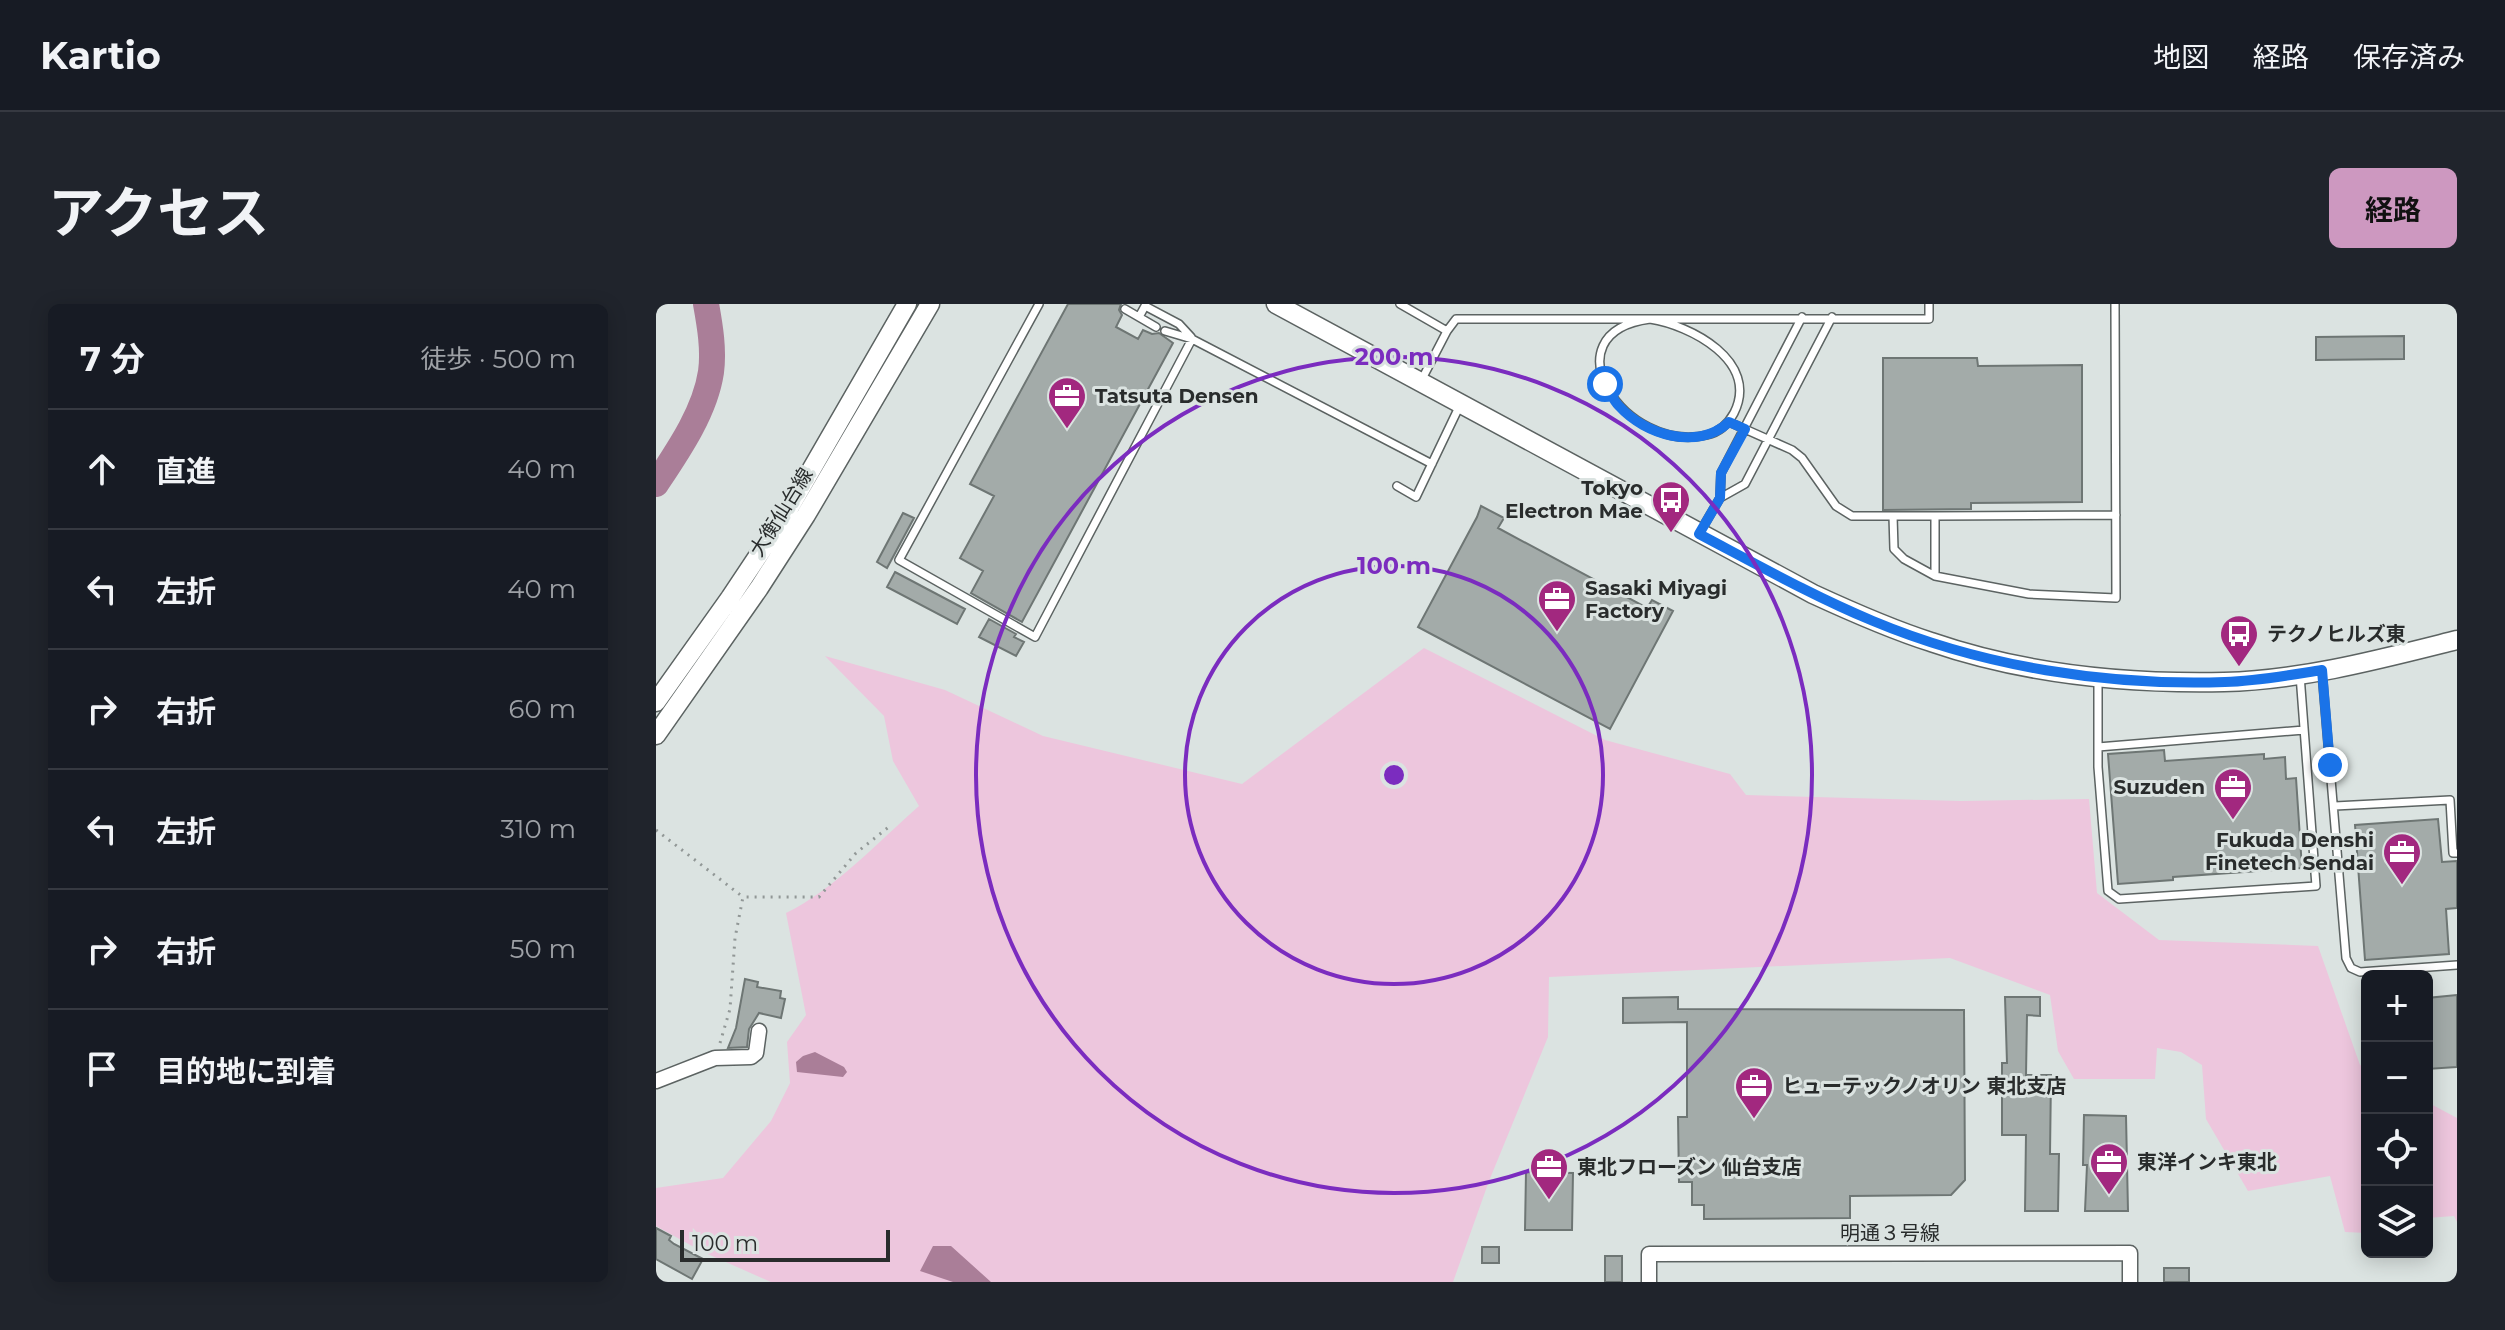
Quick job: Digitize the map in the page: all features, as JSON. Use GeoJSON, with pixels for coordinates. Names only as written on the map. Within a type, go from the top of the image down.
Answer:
{"type":"FeatureCollection","features":[{"type":"Feature","properties":{"kind":"street","name":"大衡仙台線"},"geometry":{"type":"LineString","coordinates":[[656,702],[784,517],[907,304]]}},
{"type":"Feature","properties":{"kind":"street","name":"大衡仙台線"},"geometry":{"type":"LineString","coordinates":[[656,735],[806,515],[930,304]]}},
{"type":"Feature","properties":{"kind":"street"},"geometry":{"type":"LineString","coordinates":[[1276,304],[1813,594],[1875,622],[1933,643],[1996,660],[2074,675],[2225,682],[2322,670],[2457,640]]}},
{"type":"Feature","properties":{"kind":"street"},"geometry":{"type":"LineString","coordinates":[[656,1081],[715,1058],[751,1057],[756,1053],[759,1031]]}},
{"type":"Feature","properties":{"kind":"street","name":"明通３号線"},"geometry":{"type":"LineString","coordinates":[[1649,1282],[1649,1254],[1890,1253],[2130,1253],[2130,1282]]}},
{"type":"Feature","properties":{"kind":"lane"},"geometry":{"type":"LineString","coordinates":[[1039,304],[899,560],[1035,637],[1192,339]]}},
{"type":"Feature","properties":{"kind":"lane"},"geometry":{"type":"LineString","coordinates":[[1400,304],[1447,331]]}},
{"type":"Feature","properties":{"kind":"lane"},"geometry":{"type":"LineString","coordinates":[[1420,383],[1456,319],[1929,319],[1929,304]]}},
{"type":"Feature","properties":{"kind":"lane"},"geometry":{"type":"LineString","coordinates":[[1893,516],[1894,549],[1904,559],[1935,576],[2029,594],[2116,598],[2115,304]]}},
{"type":"Feature","properties":{"kind":"lane"},"geometry":{"type":"LineString","coordinates":[[1139,317],[1145,306],[1179,324],[1192,339]]}},
{"type":"Feature","properties":{"kind":"lane"},"geometry":{"type":"LineString","coordinates":[[1125,309],[1156,327]]}},
{"type":"Feature","properties":{"kind":"lane"},"geometry":{"type":"LineString","coordinates":[[1699,534],[1720,498],[1721,473],[1802,317]]}},
{"type":"Feature","properties":{"kind":"lane"},"geometry":{"type":"LineString","coordinates":[[1720,498],[1745,484],[1832,317]]}},
{"type":"Feature","properties":{"kind":"lane"},"geometry":{"type":"LineString","coordinates":[[1650,319],[1670,322],[1694,332],[1731,363],[1738,393],[1737,407],[1729,422],[1721,430],[1707,435],[1659,434],[1618,405],[1605,384],[1599,365],[1602,346],[1613,331],[1629,321],[1650,319]]}},
{"type":"Feature","properties":{"kind":"lane"},"geometry":{"type":"LineString","coordinates":[[1165,331],[1192,339],[1432,464]]}},
{"type":"Feature","properties":{"kind":"lane"},"geometry":{"type":"LineString","coordinates":[[1397,486],[1416,497],[1460,405]]}},
{"type":"Feature","properties":{"kind":"lane"},"geometry":{"type":"LineString","coordinates":[[1729,422],[1792,450],[1802,458],[1836,506],[1852,516],[2116,515]]}},
{"type":"Feature","properties":{"kind":"lane"},"geometry":{"type":"LineString","coordinates":[[1935,516],[1935,576]]}},
{"type":"Feature","properties":{"kind":"lane"},"geometry":{"type":"LineString","coordinates":[[2322,670],[2346,958],[2351,968],[2360,972],[2457,965]]}},
{"type":"Feature","properties":{"kind":"lane"},"geometry":{"type":"LineString","coordinates":[[2098,676],[2098,747],[2108,891],[2119,899],[2316,886],[2300,673]]}},
{"type":"Feature","properties":{"kind":"lane"},"geometry":{"type":"LineString","coordinates":[[2098,747],[2304,730]]}},
{"type":"Feature","properties":{"kind":"lane"},"geometry":{"type":"LineString","coordinates":[[2335,806],[2450,800],[2453,853],[2457,853]]}},
{"type":"Feature","properties":{"kind":"path"},"geometry":{"type":"LineString","coordinates":[[656,830],[743,897],[819,897],[856,853],[890,826]]}},
{"type":"Feature","properties":{"kind":"path"},"geometry":{"type":"LineString","coordinates":[[715,1058],[730,1009],[735,938],[743,897]]}},
{"type":"Feature","properties":{"kind":"shaded area"},"geometry":{"type":"Polygon","coordinates":[[[1424,648],[1605,740],[1730,774],[1746,795],[1961,801],[2089,799],[2097,893],[2159,940],[2318,946],[2361,1066],[2361,1233],[2345,1232],[2330,1176],[2248,1191],[2206,1119],[2202,1065],[2181,1052],[2157,1048],[2155,1079],[2074,1079],[2058,1051],[2050,995],[1950,958],[1549,977],[1548,1037],[1489,1181],[1453,1282],[771,1282],[703,1252],[656,1226],[656,1188],[723,1178],[771,1121],[790,1083],[787,1042],[806,1015],[786,913],[839,878],[919,806],[893,761],[884,716],[825,656],[945,690],[1043,736],[1242,784],[1424,648]]]}},
{"type":"Feature","properties":{"kind":"shaded area"},"geometry":{"type":"Polygon","coordinates":[[[815,1052],[844,1067],[847,1072],[843,1077],[797,1072],[796,1062],[815,1052]]]}},
{"type":"Feature","properties":{"kind":"shaded area"},"geometry":{"type":"Polygon","coordinates":[[[2433,1105],[2457,1118],[2457,1222],[2454,1216],[2433,1218],[2433,1105]]]}},
{"type":"Feature","properties":{"kind":"shaded area"},"geometry":{"type":"Polygon","coordinates":[[[933,1246],[951,1246],[991,1282],[953,1282],[920,1271],[933,1246]]]}},
{"type":"Feature","properties":{"kind":"building"},"geometry":{"type":"Polygon","coordinates":[[[1068,304],[1121,304],[1119,310],[1122,315],[1116,327],[1138,339],[1143,330],[1159,333],[1173,343],[1022,622],[971,593],[983,571],[960,558],[994,496],[970,484],[1068,304]]]}},
{"type":"Feature","properties":{"kind":"building"},"geometry":{"type":"Polygon","coordinates":[[[2404,336],[2404,359],[2316,360],[2316,337],[2404,336]]]}},
{"type":"Feature","properties":{"kind":"building"},"geometry":{"type":"Polygon","coordinates":[[[1883,358],[1977,358],[1978,366],[2082,365],[2082,502],[1971,503],[1971,509],[1883,510],[1883,358]]]}},
{"type":"Feature","properties":{"kind":"building"},"geometry":{"type":"Polygon","coordinates":[[[1481,506],[1504,518],[1498,528],[1647,608],[1652,600],[1673,611],[1610,729],[1418,627],[1481,506]]]}},
{"type":"Feature","properties":{"kind":"building"},"geometry":{"type":"Polygon","coordinates":[[[903,513],[914,518],[887,568],[877,562],[903,513]]]}},
{"type":"Feature","properties":{"kind":"building"},"geometry":{"type":"Polygon","coordinates":[[[895,572],[965,609],[957,624],[887,587],[895,572]]]}},
{"type":"Feature","properties":{"kind":"building"},"geometry":{"type":"Polygon","coordinates":[[[989,619],[1024,642],[1016,656],[979,637],[989,619]]]}},
{"type":"Feature","properties":{"kind":"building"},"geometry":{"type":"Polygon","coordinates":[[[2164,750],[2165,761],[2264,754],[2264,759],[2285,757],[2286,779],[2296,778],[2302,868],[2118,884],[2108,754],[2164,750]]]}},
{"type":"Feature","properties":{"kind":"building"},"geometry":{"type":"Polygon","coordinates":[[[2438,819],[2442,862],[2457,861],[2457,908],[2446,909],[2449,954],[2365,960],[2355,825],[2438,819]]]}},
{"type":"Feature","properties":{"kind":"building"},"geometry":{"type":"Polygon","coordinates":[[[745,979],[758,982],[757,987],[781,991],[780,998],[785,999],[781,1018],[759,1013],[749,1029],[747,1047],[728,1048],[736,1028],[745,979]]]}},
{"type":"Feature","properties":{"kind":"building"},"geometry":{"type":"Polygon","coordinates":[[[2457,995],[2457,1067],[2433,1069],[2433,997],[2457,995]]]}},
{"type":"Feature","properties":{"kind":"building"},"geometry":{"type":"Polygon","coordinates":[[[1678,997],[1678,1009],[1964,1010],[1965,1180],[1951,1195],[1850,1196],[1850,1218],[1704,1219],[1704,1205],[1692,1205],[1692,1182],[1679,1182],[1678,1117],[1687,1117],[1687,1022],[1623,1023],[1623,998],[1678,997]]]}},
{"type":"Feature","properties":{"kind":"building"},"geometry":{"type":"Polygon","coordinates":[[[2005,997],[2040,997],[2040,1016],[2027,1015],[2026,1075],[2051,1075],[2050,1154],[2059,1154],[2058,1211],[2025,1211],[2026,1135],[2002,1135],[2002,1063],[2007,1063],[2005,997]]]}},
{"type":"Feature","properties":{"kind":"building"},"geometry":{"type":"Polygon","coordinates":[[[2084,1115],[2126,1116],[2128,1211],[2085,1211],[2087,1165],[2083,1165],[2084,1115]]]}},
{"type":"Feature","properties":{"kind":"building"},"geometry":{"type":"Polygon","coordinates":[[[1526,1172],[1573,1173],[1572,1230],[1525,1230],[1526,1172]]]}},
{"type":"Feature","properties":{"kind":"building"},"geometry":{"type":"Polygon","coordinates":[[[656,1228],[671,1236],[669,1240],[674,1244],[703,1259],[692,1279],[656,1259],[656,1228]]]}},
{"type":"Feature","properties":{"kind":"building"},"geometry":{"type":"Polygon","coordinates":[[[1482,1247],[1499,1247],[1499,1263],[1482,1263],[1482,1247]]]}},
{"type":"Feature","properties":{"kind":"building"},"geometry":{"type":"Polygon","coordinates":[[[1605,1256],[1622,1256],[1622,1282],[1605,1282],[1605,1256]]]}},
{"type":"Feature","properties":{"kind":"building"},"geometry":{"type":"Polygon","coordinates":[[[2164,1268],[2189,1268],[2189,1282],[2164,1282],[2164,1268]]]}},
{"type":"Feature","properties":{"kind":"waterway"},"geometry":{"type":"LineString","coordinates":[[656,484],[690,431],[708,387],[712,355],[706,304]]}},
{"type":"Feature","properties":{"kind":"place","name":"Tatsuta Densen"},"geometry":{"type":"Point","coordinates":[1067,430]}},
{"type":"Feature","properties":{"kind":"place","name":"Tokyo Electron Mae"},"geometry":{"type":"Point","coordinates":[1671,534]}},
{"type":"Feature","properties":{"kind":"place","name":"Sasaki Miyagi Factory"},"geometry":{"type":"Point","coordinates":[1557,633]}},
{"type":"Feature","properties":{"kind":"place","name":"テクノヒルズ東"},"geometry":{"type":"Point","coordinates":[2239,668]}},
{"type":"Feature","properties":{"kind":"place","name":"Suzuden"},"geometry":{"type":"Point","coordinates":[2233,821]}},
{"type":"Feature","properties":{"kind":"place","name":"Fukuda Denshi Finetech Sendai"},"geometry":{"type":"Point","coordinates":[2402,886]}},
{"type":"Feature","properties":{"kind":"place","name":"ヒューテックノオリン 東北支店"},"geometry":{"type":"Point","coordinates":[1754,1120]}},
{"type":"Feature","properties":{"kind":"place","name":"東洋インキ東北"},"geometry":{"type":"Point","coordinates":[2109,1196]}},
{"type":"Feature","properties":{"kind":"place","name":"東北フローズン 仙台支店"},"geometry":{"type":"Point","coordinates":[1549,1201]}},
{"type":"Feature","properties":{"kind":"route"},"geometry":{"type":"LineString","coordinates":[[1605,384],[1618,405],[1659,434],[1707,435],[1721,430],[1729,422],[1745,429],[1721,473],[1720,498],[1699,534],[1813,594],[1875,622],[1933,643],[1996,660],[2074,675],[2225,682],[2322,670],[2330,765]]}}]}
